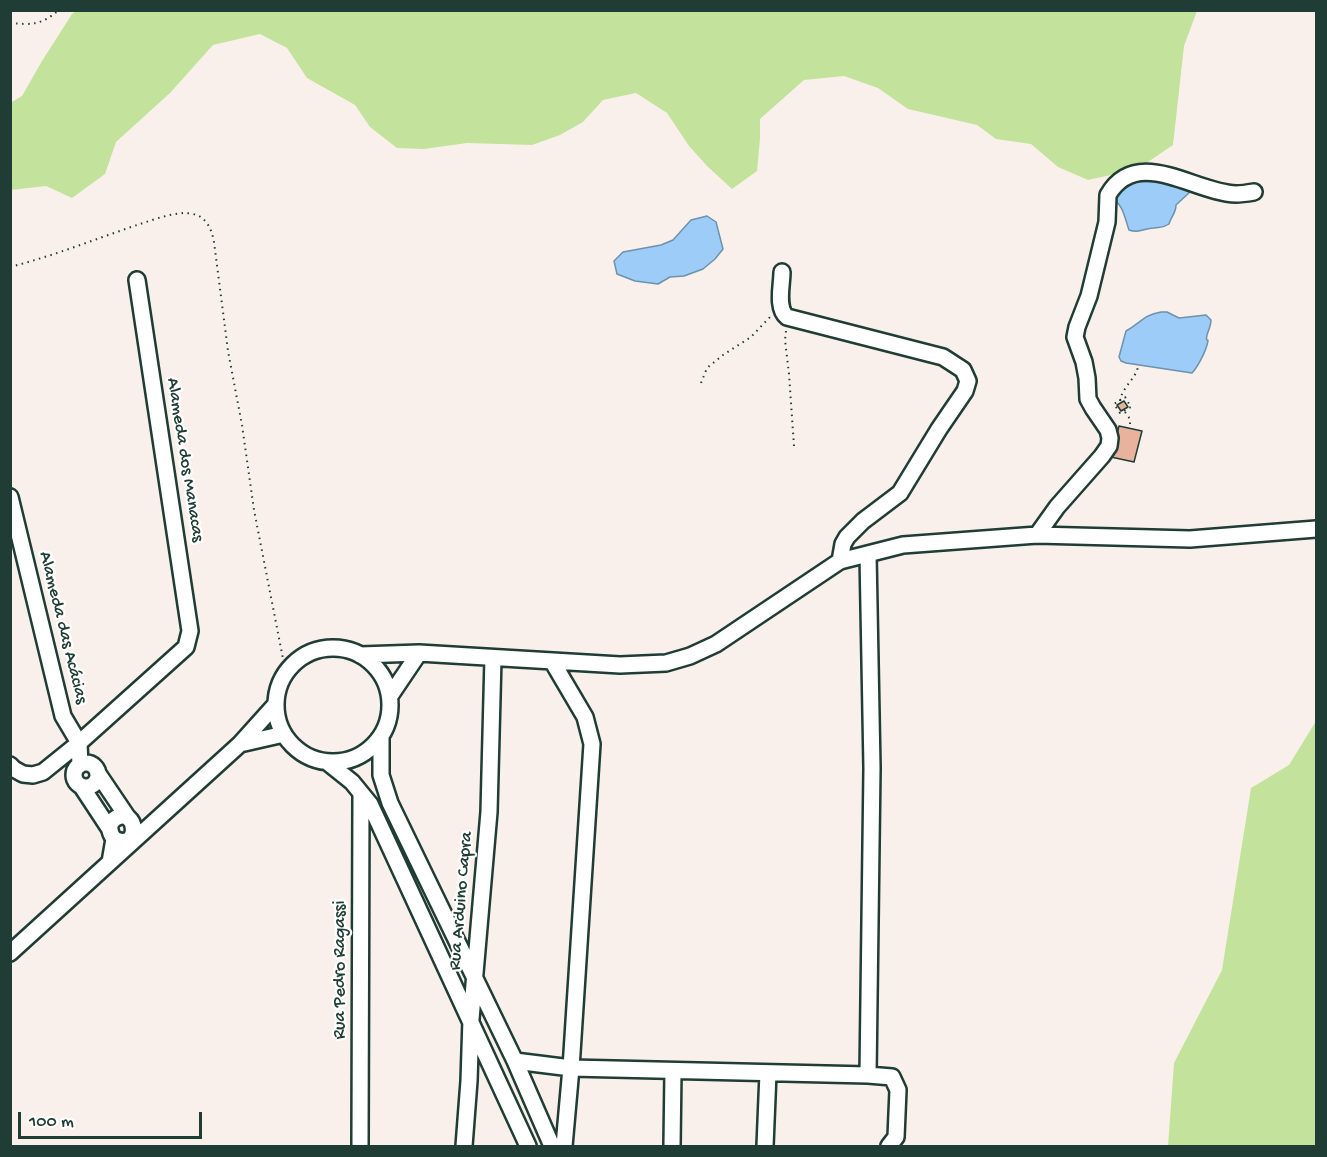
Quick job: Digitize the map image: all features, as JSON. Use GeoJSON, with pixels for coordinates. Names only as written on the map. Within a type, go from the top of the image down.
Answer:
{"type":"FeatureCollection","features":[{"type":"Feature","properties":{"kind":"street"},"geometry":{"type":"LineString","coordinates":[[1037,535],[1057,507],[1102,456],[1110,438],[1108,430],[1088,399],[1084,362],[1075,337],[1089,296],[1107,222],[1110,191],[1119,180],[1141,172],[1165,174],[1205,188],[1234,194],[1254,192]]}},
{"type":"Feature","properties":{"kind":"street"},"geometry":{"type":"LineString","coordinates":[[782,272],[784,311],[943,357],[963,370],[968,381],[965,391],[900,493],[863,521],[847,537],[843,544],[840,561]]}},
{"type":"Feature","properties":{"kind":"street","name":"Alameda dos Manacas"},"geometry":{"type":"LineString","coordinates":[[79,743],[186,647],[190,631],[137,279]]}},
{"type":"Feature","properties":{"kind":"street","name":"Alameda das Acácias"},"geometry":{"type":"LineString","coordinates":[[10,497],[63,716],[79,743],[80,765]]}},
{"type":"Feature","properties":{"kind":"street"},"geometry":{"type":"LineString","coordinates":[[360,655],[419,653],[620,665],[666,663],[690,656],[716,644],[840,561],[913,544],[1037,535],[1190,539],[1317,529]]}},
{"type":"Feature","properties":{"kind":"street"},"geometry":{"type":"LineString","coordinates":[[868,554],[872,768],[868,1075]]}},
{"type":"Feature","properties":{"kind":"street"},"geometry":{"type":"LineString","coordinates":[[340,648],[360,655],[369,660],[383,676],[390,696],[386,727],[375,744],[357,756],[337,762],[327,762],[306,755],[284,734],[280,724],[276,704],[281,683],[300,659],[320,650],[340,648]]}},
{"type":"Feature","properties":{"kind":"street"},"geometry":{"type":"LineString","coordinates":[[390,696],[419,653]]}},
{"type":"Feature","properties":{"kind":"street","name":"Rua Arduino Capra"},"geometry":{"type":"LineString","coordinates":[[464,1146],[471,1019],[489,812],[493,658]]}},
{"type":"Feature","properties":{"kind":"street"},"geometry":{"type":"LineString","coordinates":[[552,661],[585,717],[592,744],[564,1146]]}},
{"type":"Feature","properties":{"kind":"street"},"geometry":{"type":"LineString","coordinates":[[11,952],[240,744],[276,704]]}},
{"type":"Feature","properties":{"kind":"street"},"geometry":{"type":"LineString","coordinates":[[240,744],[284,734]]}},
{"type":"Feature","properties":{"kind":"street"},"geometry":{"type":"LineString","coordinates":[[381,736],[381,775],[390,804],[515,1061],[552,1146]]}},
{"type":"Feature","properties":{"kind":"street"},"geometry":{"type":"LineString","coordinates":[[12,767],[23,774],[33,776],[44,772],[79,743]]}},
{"type":"Feature","properties":{"kind":"street"},"geometry":{"type":"LineString","coordinates":[[327,762],[352,782],[370,804],[528,1146]]}},
{"type":"Feature","properties":{"kind":"street"},"geometry":{"type":"LineString","coordinates":[[89,763],[96,767],[99,775],[131,821],[134,833],[129,839],[122,841],[112,834],[74,778],[75,770],[80,765],[89,763]]}},
{"type":"Feature","properties":{"kind":"street"},"geometry":{"type":"LineString","coordinates":[[82,787],[94,785],[99,775]]}},
{"type":"Feature","properties":{"kind":"street","name":"Rua Pedro Ragassi"},"geometry":{"type":"LineString","coordinates":[[360,1146],[361,793]]}},
{"type":"Feature","properties":{"kind":"street"},"geometry":{"type":"LineString","coordinates":[[110,862],[112,821],[120,817],[131,821],[153,823]]}},
{"type":"Feature","properties":{"kind":"street"},"geometry":{"type":"LineString","coordinates":[[515,1061],[571,1068],[892,1077],[898,1090],[896,1137],[889,1146]]}},
{"type":"Feature","properties":{"kind":"street"},"geometry":{"type":"LineString","coordinates":[[672,1146],[673,1071]]}},
{"type":"Feature","properties":{"kind":"street"},"geometry":{"type":"LineString","coordinates":[[765,1146],[768,1073]]}},
{"type":"Feature","properties":{"kind":"street"},"geometry":{"type":"LineString","coordinates":[[469,1081],[485,1076],[496,1076]]}},
{"type":"Feature","properties":{"kind":"path"},"geometry":{"type":"LineString","coordinates":[[10,22],[30,25],[48,20],[58,10]]}},
{"type":"Feature","properties":{"kind":"path"},"geometry":{"type":"LineString","coordinates":[[10,267],[38,260],[166,216],[185,213],[206,220],[212,231],[214,242],[228,351],[242,425],[254,510],[286,674]]}},
{"type":"Feature","properties":{"kind":"path"},"geometry":{"type":"LineString","coordinates":[[701,383],[707,368],[784,311]]}},
{"type":"Feature","properties":{"kind":"path"},"geometry":{"type":"LineString","coordinates":[[784,311],[784,340],[794,446]]}},
{"type":"Feature","properties":{"kind":"path"},"geometry":{"type":"LineString","coordinates":[[1120,401],[1123,391],[1138,367]]}},
{"type":"Feature","properties":{"kind":"path"},"geometry":{"type":"LineString","coordinates":[[1125,398],[1131,407],[1120,413],[1114,404],[1120,401],[1125,398]]}},
{"type":"Feature","properties":{"kind":"path"},"geometry":{"type":"LineString","coordinates":[[1125,410],[1130,419],[1130,428]]}},
{"type":"Feature","properties":{"kind":"green space"},"geometry":{"type":"Polygon","coordinates":[[[76,11],[1197,11],[1184,46],[1173,145],[1148,162],[1115,174],[1088,180],[1058,167],[1031,144],[996,139],[977,125],[908,109],[878,88],[844,76],[804,80],[760,119],[757,171],[732,189],[689,146],[667,113],[636,93],[603,100],[583,122],[560,135],[532,145],[467,143],[424,149],[397,148],[370,127],[355,105],[307,78],[287,48],[260,34],[213,45],[170,93],[116,142],[105,174],[72,198],[46,186],[11,190],[10,103],[22,96],[42,61],[76,11]]]}},
{"type":"Feature","properties":{"kind":"green space"},"geometry":{"type":"Polygon","coordinates":[[[1316,721],[1316,1146],[1168,1146],[1174,1063],[1222,970],[1251,788],[1289,765],[1316,721]]]}},
{"type":"Feature","properties":{"kind":"water"},"geometry":{"type":"Polygon","coordinates":[[[1145,178],[1184,186],[1191,191],[1176,205],[1169,224],[1139,231],[1129,230],[1121,207],[1111,198],[1128,182],[1145,178]]]}},
{"type":"Feature","properties":{"kind":"water"},"geometry":{"type":"Polygon","coordinates":[[[707,216],[716,222],[723,249],[703,269],[684,276],[670,277],[658,284],[635,281],[617,274],[614,261],[623,252],[661,245],[673,240],[691,220],[707,216]]]}},
{"type":"Feature","properties":{"kind":"water"},"geometry":{"type":"Polygon","coordinates":[[[1167,312],[1179,318],[1206,315],[1211,320],[1206,348],[1192,373],[1121,361],[1119,357],[1126,331],[1146,317],[1167,312]]]}},
{"type":"Feature","properties":{"kind":"building"},"geometry":{"type":"Polygon","coordinates":[[[1124,401],[1128,407],[1121,411],[1117,405],[1124,401]]]}},
{"type":"Feature","properties":{"kind":"building"},"geometry":{"type":"Polygon","coordinates":[[[1119,426],[1142,431],[1134,462],[1111,457],[1119,426]]]}}]}
